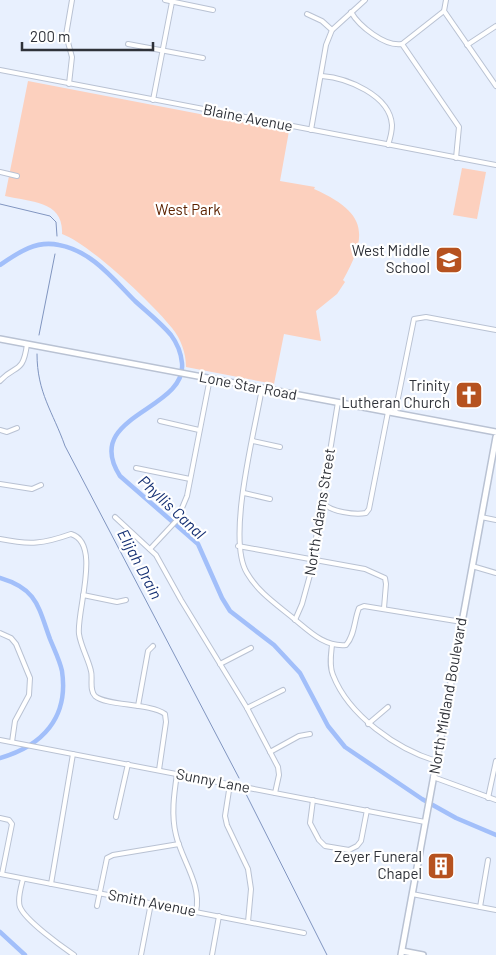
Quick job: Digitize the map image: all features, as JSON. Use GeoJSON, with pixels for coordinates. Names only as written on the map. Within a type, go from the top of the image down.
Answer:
{"type":"FeatureCollection","features":[{"type":"Feature","properties":{"kind":"street"},"geometry":{"type":"LineString","coordinates":[[69,84],[72,57],[66,35],[72,0]]}},
{"type":"Feature","properties":{"kind":"street"},"geometry":{"type":"LineString","coordinates":[[165,0],[213,10]]}},
{"type":"Feature","properties":{"kind":"street"},"geometry":{"type":"LineString","coordinates":[[311,130],[326,46],[332,30],[365,0]]}},
{"type":"Feature","properties":{"kind":"street"},"geometry":{"type":"LineString","coordinates":[[351,12],[367,31],[388,42],[402,44],[444,11],[446,0]]}},
{"type":"Feature","properties":{"kind":"street"},"geometry":{"type":"LineString","coordinates":[[153,100],[172,2]]}},
{"type":"Feature","properties":{"kind":"street"},"geometry":{"type":"LineString","coordinates":[[444,11],[496,86]]}},
{"type":"Feature","properties":{"kind":"street"},"geometry":{"type":"LineString","coordinates":[[307,14],[322,21],[332,30]]}},
{"type":"Feature","properties":{"kind":"street"},"geometry":{"type":"LineString","coordinates":[[467,45],[496,26]]}},
{"type":"Feature","properties":{"kind":"street"},"geometry":{"type":"LineString","coordinates":[[128,44],[203,58]]}},
{"type":"Feature","properties":{"kind":"street"},"geometry":{"type":"LineString","coordinates":[[402,44],[459,127],[456,158]]}},
{"type":"Feature","properties":{"kind":"street","name":"Blaine Avenue"},"geometry":{"type":"LineString","coordinates":[[0,70],[496,166]]}},
{"type":"Feature","properties":{"kind":"street"},"geometry":{"type":"LineString","coordinates":[[322,76],[357,84],[370,92],[384,107],[392,126],[388,145]]}},
{"type":"Feature","properties":{"kind":"street"},"geometry":{"type":"LineString","coordinates":[[0,172],[17,176]]}},
{"type":"Feature","properties":{"kind":"street"},"geometry":{"type":"LineString","coordinates":[[395,413],[413,321],[415,319],[426,317],[496,330]]}},
{"type":"Feature","properties":{"kind":"street","name":"Lone Star Road"},"geometry":{"type":"LineString","coordinates":[[0,339],[496,432]]}},
{"type":"Feature","properties":{"kind":"street"},"geometry":{"type":"LineString","coordinates":[[0,381],[17,370],[25,358],[27,344]]}},
{"type":"Feature","properties":{"kind":"street"},"geometry":{"type":"LineString","coordinates":[[150,549],[177,520],[187,496],[210,378]]}},
{"type":"Feature","properties":{"kind":"street"},"geometry":{"type":"LineString","coordinates":[[262,388],[239,520],[238,546],[246,572],[261,592],[318,638],[332,645],[346,645],[350,642],[359,608],[370,606],[462,622]]}},
{"type":"Feature","properties":{"kind":"street","name":"North Adams Street"},"geometry":{"type":"LineString","coordinates":[[295,620],[302,604],[313,559],[324,503],[323,494],[338,402]]}},
{"type":"Feature","properties":{"kind":"street"},"geometry":{"type":"LineString","coordinates":[[324,503],[333,508],[359,514],[366,513],[369,509],[388,412]]}},
{"type":"Feature","properties":{"kind":"street"},"geometry":{"type":"LineString","coordinates":[[160,421],[199,430]]}},
{"type":"Feature","properties":{"kind":"street"},"geometry":{"type":"LineString","coordinates":[[0,430],[7,432],[17,428]]}},
{"type":"Feature","properties":{"kind":"street","name":"North Midland Boulevard"},"geometry":{"type":"LineString","coordinates":[[401,953],[496,437]]}},
{"type":"Feature","properties":{"kind":"street"},"geometry":{"type":"LineString","coordinates":[[253,441],[280,447]]}},
{"type":"Feature","properties":{"kind":"street"},"geometry":{"type":"LineString","coordinates":[[136,468],[190,479]]}},
{"type":"Feature","properties":{"kind":"street"},"geometry":{"type":"LineString","coordinates":[[0,484],[32,489],[41,485]]}},
{"type":"Feature","properties":{"kind":"street"},"geometry":{"type":"LineString","coordinates":[[244,493],[270,499]]}},
{"type":"Feature","properties":{"kind":"street"},"geometry":{"type":"LineString","coordinates":[[115,516],[150,549],[247,708],[278,767],[279,775],[275,792]]}},
{"type":"Feature","properties":{"kind":"street"},"geometry":{"type":"LineString","coordinates":[[481,517],[496,520]]}},
{"type":"Feature","properties":{"kind":"street"},"geometry":{"type":"LineString","coordinates":[[0,538],[23,544],[42,544],[71,534],[75,535],[82,543],[87,564],[79,634],[91,672],[94,696],[165,714],[166,722],[159,770]]}},
{"type":"Feature","properties":{"kind":"street"},"geometry":{"type":"LineString","coordinates":[[238,546],[365,569],[385,578],[384,608]]}},
{"type":"Feature","properties":{"kind":"street"},"geometry":{"type":"LineString","coordinates":[[472,566],[496,573]]}},
{"type":"Feature","properties":{"kind":"street"},"geometry":{"type":"LineString","coordinates":[[83,595],[117,602],[126,600]]}},
{"type":"Feature","properties":{"kind":"street"},"geometry":{"type":"LineString","coordinates":[[0,633],[11,638],[30,678],[30,690],[14,721],[12,742]]}},
{"type":"Feature","properties":{"kind":"street"},"geometry":{"type":"LineString","coordinates":[[332,645],[333,675],[343,692],[368,724],[412,754],[436,762]]}},
{"type":"Feature","properties":{"kind":"street"},"geometry":{"type":"LineString","coordinates":[[138,706],[148,651],[153,646]]}},
{"type":"Feature","properties":{"kind":"street"},"geometry":{"type":"LineString","coordinates":[[220,664],[251,648]]}},
{"type":"Feature","properties":{"kind":"street"},"geometry":{"type":"LineString","coordinates":[[247,708],[283,690]]}},
{"type":"Feature","properties":{"kind":"street"},"geometry":{"type":"LineString","coordinates":[[368,724],[388,707]]}},
{"type":"Feature","properties":{"kind":"street"},"geometry":{"type":"LineString","coordinates":[[270,752],[299,736],[310,734]]}},
{"type":"Feature","properties":{"kind":"street","name":"Sunny Lane"},"geometry":{"type":"LineString","coordinates":[[0,740],[425,822]]}},
{"type":"Feature","properties":{"kind":"street"},"geometry":{"type":"LineString","coordinates":[[51,884],[73,754]]}},
{"type":"Feature","properties":{"kind":"street"},"geometry":{"type":"LineString","coordinates":[[488,798],[496,761]]}},
{"type":"Feature","properties":{"kind":"street"},"geometry":{"type":"LineString","coordinates":[[116,817],[128,764]]}},
{"type":"Feature","properties":{"kind":"street"},"geometry":{"type":"LineString","coordinates":[[177,774],[174,822],[179,844],[197,891],[196,912]]}},
{"type":"Feature","properties":{"kind":"street"},"geometry":{"type":"LineString","coordinates":[[434,777],[496,800]]}},
{"type":"Feature","properties":{"kind":"street"},"geometry":{"type":"LineString","coordinates":[[230,784],[225,816],[227,825],[248,869],[251,890],[248,922]]}},
{"type":"Feature","properties":{"kind":"street"},"geometry":{"type":"LineString","coordinates":[[313,800],[310,823],[319,840],[325,846],[349,850],[357,846],[361,841],[367,810]]}},
{"type":"Feature","properties":{"kind":"street"},"geometry":{"type":"LineString","coordinates":[[0,818],[9,820],[12,824],[1,874]]}},
{"type":"Feature","properties":{"kind":"street"},"geometry":{"type":"LineString","coordinates":[[97,906],[108,858],[113,855],[179,844]]}},
{"type":"Feature","properties":{"kind":"street"},"geometry":{"type":"LineString","coordinates":[[480,906],[488,860]]}},
{"type":"Feature","properties":{"kind":"street","name":"Smith Avenue"},"geometry":{"type":"LineString","coordinates":[[1,874],[304,933]]}},
{"type":"Feature","properties":{"kind":"street"},"geometry":{"type":"LineString","coordinates":[[23,879],[19,900],[23,912],[50,938],[74,955]]}},
{"type":"Feature","properties":{"kind":"street"},"geometry":{"type":"LineString","coordinates":[[412,894],[496,910]]}},
{"type":"Feature","properties":{"kind":"street"},"geometry":{"type":"LineString","coordinates":[[141,955],[151,903]]}},
{"type":"Feature","properties":{"kind":"street"},"geometry":{"type":"LineString","coordinates":[[212,955],[219,916]]}},
{"type":"Feature","properties":{"kind":"street"},"geometry":{"type":"LineString","coordinates":[[401,953],[423,955]]}},
{"type":"Feature","properties":{"kind":"green space","name":"West Park"},"geometry":{"type":"Polygon","coordinates":[[[28,81],[289,131],[280,181],[315,187],[314,189],[344,206],[353,215],[358,225],[357,249],[343,280],[345,282],[337,294],[316,311],[321,341],[284,334],[274,384],[186,367],[185,357],[178,337],[163,317],[104,262],[74,240],[62,234],[58,215],[52,209],[35,202],[5,196],[28,81]]]}},
{"type":"Feature","properties":{"kind":"green space"},"geometry":{"type":"Polygon","coordinates":[[[462,168],[486,172],[477,219],[453,215],[462,168]]]}},
{"type":"Feature","properties":{"kind":"waterway","name":"Elijah Drain"},"geometry":{"type":"LineString","coordinates":[[0,204],[50,216],[56,222],[57,236]]}},
{"type":"Feature","properties":{"kind":"waterway","name":"Phyllis Canal"},"geometry":{"type":"LineString","coordinates":[[0,265],[28,248],[43,244],[71,248],[82,253],[101,267],[171,335],[178,348],[182,363],[179,379],[169,392],[124,426],[114,439],[112,456],[120,476],[198,544],[222,598],[230,611],[274,645],[300,673],[328,726],[345,747],[422,799],[456,818],[496,835]]}},
{"type":"Feature","properties":{"kind":"waterway","name":"Elijah Drain"},"geometry":{"type":"LineString","coordinates":[[39,335],[55,254]]}},
{"type":"Feature","properties":{"kind":"waterway","name":"Elijah Drain"},"geometry":{"type":"LineString","coordinates":[[37,354],[40,380],[46,402],[65,446],[239,778]]}},
{"type":"Feature","properties":{"kind":"waterway","name":"Phyllis Canal"},"geometry":{"type":"LineString","coordinates":[[0,578],[12,582],[29,593],[39,608],[60,663],[63,688],[57,716],[49,728],[40,738],[28,746],[0,758]]}},
{"type":"Feature","properties":{"kind":"waterway","name":"Elijah Drain"},"geometry":{"type":"LineString","coordinates":[[245,792],[327,955]]}},
{"type":"Feature","properties":{"kind":"waterway","name":"Phyllis Canal"},"geometry":{"type":"LineString","coordinates":[[0,932],[25,955]]}},
{"type":"Feature","properties":{"kind":"place","name":"West Middle School"},"geometry":{"type":"Point","coordinates":[449,260]}},
{"type":"Feature","properties":{"kind":"place","name":"Trinity Lutheran Church"},"geometry":{"type":"Point","coordinates":[469,395]}},
{"type":"Feature","properties":{"kind":"place","name":"Zeyer Funeral Chapel"},"geometry":{"type":"Point","coordinates":[441,866]}}]}
